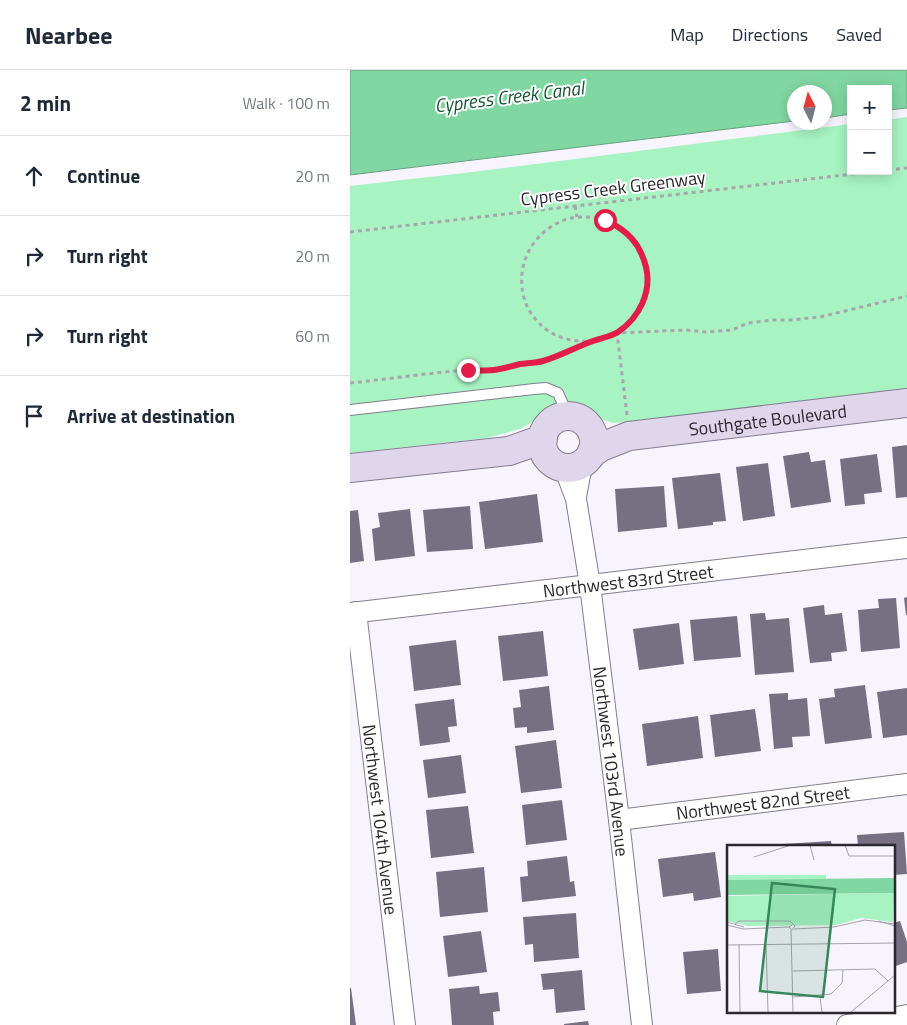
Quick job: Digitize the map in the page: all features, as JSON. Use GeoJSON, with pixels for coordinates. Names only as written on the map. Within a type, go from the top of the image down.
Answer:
{"type":"FeatureCollection","features":[{"type":"Feature","properties":{"kind":"street","name":"Southgate Boulevard"},"geometry":{"type":"LineString","coordinates":[[578,420],[607,433],[628,429],[907,403]]}},
{"type":"Feature","properties":{"kind":"street"},"geometry":{"type":"LineString","coordinates":[[561,417],[578,420],[592,431],[594,446],[566,457],[544,431],[554,420],[561,417]]}},
{"type":"Feature","properties":{"kind":"street","name":"Southgate Boulevard"},"geometry":{"type":"LineString","coordinates":[[350,468],[510,451],[566,457],[601,447],[628,429]]}},
{"type":"Feature","properties":{"kind":"street","name":"Northwest 103rd Avenue"},"geometry":{"type":"LineString","coordinates":[[566,457],[576,499],[590,585],[642,1025]]}},
{"type":"Feature","properties":{"kind":"street","name":"Northwest 83rd Street"},"geometry":{"type":"LineString","coordinates":[[353,613],[907,548]]}},
{"type":"Feature","properties":{"kind":"street","name":"Northwest 104th Avenue"},"geometry":{"type":"LineString","coordinates":[[353,613],[405,1025]]}},
{"type":"Feature","properties":{"kind":"street","name":"Northwest 82nd Street"},"geometry":{"type":"LineString","coordinates":[[619,820],[907,784]]}},
{"type":"Feature","properties":{"kind":"street"},"geometry":{"type":"LineString","coordinates":[[847,1025],[874,1024],[907,1015]]}},
{"type":"Feature","properties":{"kind":"lane"},"geometry":{"type":"LineString","coordinates":[[350,410],[546,388],[558,393],[578,420]]}},
{"type":"Feature","properties":{"kind":"path"},"geometry":{"type":"LineString","coordinates":[[892,170],[907,168]]}},
{"type":"Feature","properties":{"kind":"path","name":"Cypress Creek Greenway"},"geometry":{"type":"LineString","coordinates":[[350,232],[847,175]]}},
{"type":"Feature","properties":{"kind":"path"},"geometry":{"type":"LineString","coordinates":[[576,206],[577,217]]}},
{"type":"Feature","properties":{"kind":"path"},"geometry":{"type":"LineString","coordinates":[[350,384],[468,370],[493,370],[541,362],[617,333],[638,314],[644,301],[647,287],[647,272],[644,259],[634,240],[618,226],[605,220],[577,217],[562,220],[548,228],[537,238],[528,250],[521,280],[523,295],[529,309],[538,322],[549,332],[578,342],[593,341]]}},
{"type":"Feature","properties":{"kind":"path"},"geometry":{"type":"LineString","coordinates":[[617,333],[732,330],[748,323],[820,317],[907,296]]}},
{"type":"Feature","properties":{"kind":"path"},"geometry":{"type":"LineString","coordinates":[[617,333],[628,429]]}},
{"type":"Feature","properties":{"kind":"shaded area"},"geometry":{"type":"Polygon","coordinates":[[[907,117],[907,388],[647,421],[613,423],[595,417],[578,408],[550,412],[520,429],[487,438],[350,453],[350,186],[804,130],[832,130],[832,126],[847,125],[847,175],[892,175],[892,119],[907,117]]]}},
{"type":"Feature","properties":{"kind":"water","name":"Cypress Creek Canal"},"geometry":{"type":"Polygon","coordinates":[[[350,70],[907,70],[907,108],[892,110],[892,85],[847,85],[847,115],[832,117],[832,85],[787,85],[787,122],[350,175],[350,70]]]}},
{"type":"Feature","properties":{"kind":"building"},"geometry":{"type":"Polygon","coordinates":[[[907,445],[907,497],[896,498],[892,447],[907,445]]]}},
{"type":"Feature","properties":{"kind":"building"},"geometry":{"type":"Polygon","coordinates":[[[809,452],[811,462],[825,460],[831,502],[791,508],[783,456],[809,452]]]}},
{"type":"Feature","properties":{"kind":"building"},"geometry":{"type":"Polygon","coordinates":[[[877,454],[882,492],[864,494],[865,504],[845,506],[840,459],[877,454]]]}},
{"type":"Feature","properties":{"kind":"building"},"geometry":{"type":"Polygon","coordinates":[[[768,463],[775,516],[743,521],[736,467],[768,463]]]}},
{"type":"Feature","properties":{"kind":"building"},"geometry":{"type":"Polygon","coordinates":[[[720,473],[726,521],[713,522],[713,525],[678,529],[672,478],[720,473]]]}},
{"type":"Feature","properties":{"kind":"building"},"geometry":{"type":"Polygon","coordinates":[[[664,486],[667,527],[618,532],[615,489],[664,486]]]}},
{"type":"Feature","properties":{"kind":"building"},"geometry":{"type":"Polygon","coordinates":[[[537,494],[543,542],[485,549],[479,502],[537,494]]]}},
{"type":"Feature","properties":{"kind":"building"},"geometry":{"type":"Polygon","coordinates":[[[470,506],[473,549],[427,552],[423,510],[470,506]]]}},
{"type":"Feature","properties":{"kind":"building"},"geometry":{"type":"Polygon","coordinates":[[[410,509],[415,556],[375,561],[372,529],[380,527],[378,513],[410,509]]]}},
{"type":"Feature","properties":{"kind":"building"},"geometry":{"type":"Polygon","coordinates":[[[358,510],[364,561],[350,563],[350,511],[358,510]]]}},
{"type":"Feature","properties":{"kind":"building"},"geometry":{"type":"Polygon","coordinates":[[[907,597],[907,615],[906,615],[904,598],[907,597]]]}},
{"type":"Feature","properties":{"kind":"building"},"geometry":{"type":"Polygon","coordinates":[[[896,598],[900,648],[861,652],[858,610],[879,608],[878,599],[896,598]]]}},
{"type":"Feature","properties":{"kind":"building"},"geometry":{"type":"Polygon","coordinates":[[[824,605],[825,615],[842,613],[847,651],[831,653],[832,661],[810,663],[803,608],[824,605]]]}},
{"type":"Feature","properties":{"kind":"building"},"geometry":{"type":"Polygon","coordinates":[[[765,613],[766,620],[789,618],[794,672],[755,675],[750,614],[765,613]]]}},
{"type":"Feature","properties":{"kind":"building"},"geometry":{"type":"Polygon","coordinates":[[[737,616],[741,657],[694,661],[690,620],[737,616]]]}},
{"type":"Feature","properties":{"kind":"building"},"geometry":{"type":"Polygon","coordinates":[[[679,623],[684,664],[639,670],[633,629],[679,623]]]}},
{"type":"Feature","properties":{"kind":"building"},"geometry":{"type":"Polygon","coordinates":[[[543,631],[548,676],[503,681],[498,636],[543,631]]]}},
{"type":"Feature","properties":{"kind":"building"},"geometry":{"type":"Polygon","coordinates":[[[456,640],[461,685],[414,691],[409,646],[456,640]]]}},
{"type":"Feature","properties":{"kind":"building"},"geometry":{"type":"Polygon","coordinates":[[[865,685],[872,738],[825,744],[819,699],[835,697],[834,689],[865,685]]]}},
{"type":"Feature","properties":{"kind":"building"},"geometry":{"type":"Polygon","coordinates":[[[549,686],[554,730],[527,733],[527,727],[515,728],[513,708],[521,707],[519,690],[549,686]]]}},
{"type":"Feature","properties":{"kind":"building"},"geometry":{"type":"Polygon","coordinates":[[[907,688],[907,735],[883,738],[877,692],[907,688]]]}},
{"type":"Feature","properties":{"kind":"building"},"geometry":{"type":"Polygon","coordinates":[[[788,693],[788,700],[807,698],[810,736],[792,737],[793,747],[774,749],[769,694],[788,693]]]}},
{"type":"Feature","properties":{"kind":"building"},"geometry":{"type":"Polygon","coordinates":[[[454,699],[457,726],[448,727],[450,742],[420,746],[415,704],[454,699]]]}},
{"type":"Feature","properties":{"kind":"building"},"geometry":{"type":"Polygon","coordinates":[[[755,709],[761,751],[715,757],[710,715],[755,709]]]}},
{"type":"Feature","properties":{"kind":"building"},"geometry":{"type":"Polygon","coordinates":[[[698,716],[703,758],[647,766],[642,724],[698,716]]]}},
{"type":"Feature","properties":{"kind":"building"},"geometry":{"type":"Polygon","coordinates":[[[556,740],[562,788],[521,793],[515,746],[556,740]]]}},
{"type":"Feature","properties":{"kind":"building"},"geometry":{"type":"Polygon","coordinates":[[[461,755],[466,793],[428,798],[423,760],[461,755]]]}},
{"type":"Feature","properties":{"kind":"building"},"geometry":{"type":"Polygon","coordinates":[[[562,800],[567,840],[526,845],[522,805],[562,800]]]}},
{"type":"Feature","properties":{"kind":"building"},"geometry":{"type":"Polygon","coordinates":[[[468,806],[474,853],[431,858],[426,810],[468,806]]]}},
{"type":"Feature","properties":{"kind":"building"},"geometry":{"type":"Polygon","coordinates":[[[904,832],[907,874],[894,875],[894,845],[858,845],[857,835],[904,832]]]}},
{"type":"Feature","properties":{"kind":"building"},"geometry":{"type":"Polygon","coordinates":[[[831,841],[832,845],[784,845],[831,841]]]}},
{"type":"Feature","properties":{"kind":"building"},"geometry":{"type":"Polygon","coordinates":[[[715,852],[721,897],[694,901],[693,893],[663,897],[658,859],[715,852]]]}},
{"type":"Feature","properties":{"kind":"building"},"geometry":{"type":"Polygon","coordinates":[[[567,856],[570,882],[574,881],[576,896],[522,902],[520,877],[528,876],[527,861],[567,856]]]}},
{"type":"Feature","properties":{"kind":"building"},"geometry":{"type":"Polygon","coordinates":[[[484,867],[488,912],[440,917],[436,872],[484,867]]]}},
{"type":"Feature","properties":{"kind":"building"},"geometry":{"type":"Polygon","coordinates":[[[576,913],[579,958],[534,962],[533,944],[525,945],[523,917],[576,913]]]}},
{"type":"Feature","properties":{"kind":"building"},"geometry":{"type":"Polygon","coordinates":[[[900,921],[907,942],[907,962],[894,967],[894,923],[900,921]]]}},
{"type":"Feature","properties":{"kind":"building"},"geometry":{"type":"Polygon","coordinates":[[[481,931],[487,972],[448,977],[443,936],[481,931]]]}},
{"type":"Feature","properties":{"kind":"building"},"geometry":{"type":"Polygon","coordinates":[[[718,949],[721,991],[687,994],[683,952],[718,949]]]}},
{"type":"Feature","properties":{"kind":"building"},"geometry":{"type":"Polygon","coordinates":[[[582,970],[585,1010],[556,1013],[554,989],[543,990],[541,974],[582,970]]]}},
{"type":"Feature","properties":{"kind":"building"},"geometry":{"type":"Polygon","coordinates":[[[479,986],[480,994],[498,992],[500,1011],[493,1012],[494,1025],[452,1025],[449,989],[479,986]]]}},
{"type":"Feature","properties":{"kind":"building"},"geometry":{"type":"Polygon","coordinates":[[[351,988],[356,1025],[350,1025],[351,988]]]}},
{"type":"Feature","properties":{"kind":"building"},"geometry":{"type":"Polygon","coordinates":[[[588,1021],[589,1025],[564,1025],[564,1024],[588,1021]]]}},
{"type":"Feature","properties":{"kind":"route"},"geometry":{"type":"LineString","coordinates":[[468,370],[493,370],[541,362],[617,333],[638,314],[644,301],[647,287],[647,272],[644,259],[638,246],[629,235],[618,226],[605,220]]}}]}
